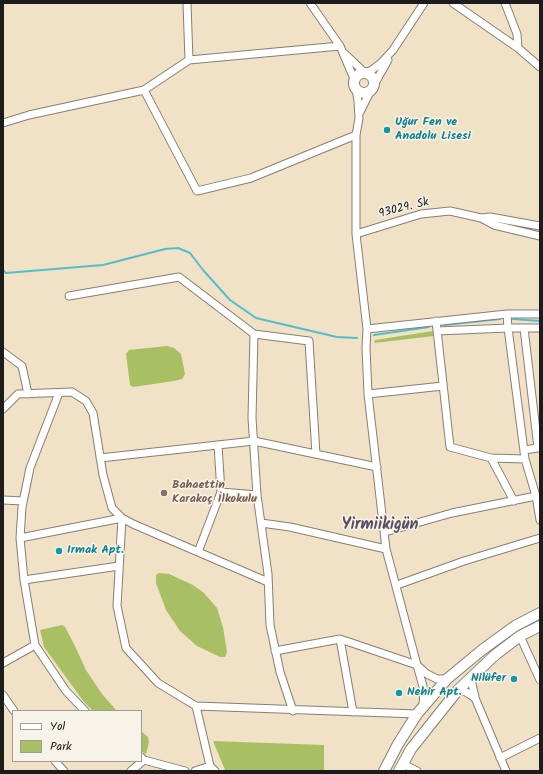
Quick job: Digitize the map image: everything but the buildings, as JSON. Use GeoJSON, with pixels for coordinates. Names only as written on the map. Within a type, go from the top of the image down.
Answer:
{"type":"FeatureCollection","features":[{"type":"Feature","properties":{"kind":"main road"},"geometry":{"type":"LineString","coordinates":[[365,73],[371,76],[372,88],[364,93],[361,93],[355,84],[359,74],[365,73]]}},
{"type":"Feature","properties":{"kind":"main road"},"geometry":{"type":"LineString","coordinates":[[384,771],[398,744],[420,711],[447,679],[482,650],[515,626],[540,613]]}},
{"type":"Feature","properties":{"kind":"main road"},"geometry":{"type":"LineString","coordinates":[[401,767],[411,749],[458,690],[495,655],[520,636],[540,626]]}},
{"type":"Feature","properties":{"kind":"main road"},"geometry":{"type":"LineString","coordinates":[[447,679],[456,685],[458,690]]}},
{"type":"Feature","properties":{"kind":"main road"},"geometry":{"type":"LineString","coordinates":[[420,711],[422,717],[431,723]]}},
{"type":"Feature","properties":{"kind":"street"},"geometry":{"type":"LineString","coordinates":[[188,3],[189,60]]}},
{"type":"Feature","properties":{"kind":"street"},"geometry":{"type":"LineString","coordinates":[[310,3],[344,53],[355,84],[359,118]]}},
{"type":"Feature","properties":{"kind":"street"},"geometry":{"type":"LineString","coordinates":[[122,518],[117,606],[126,648],[158,683],[196,706],[293,711],[420,711],[424,690],[397,584],[386,549],[368,394],[366,329],[356,234],[356,135],[362,106],[394,50],[424,3]]}},
{"type":"Feature","properties":{"kind":"street"},"geometry":{"type":"LineString","coordinates":[[453,3],[518,48],[540,66]]}},
{"type":"Feature","properties":{"kind":"street"},"geometry":{"type":"LineString","coordinates":[[505,3],[517,34],[518,48]]}},
{"type":"Feature","properties":{"kind":"street"},"geometry":{"type":"LineString","coordinates":[[3,123],[29,115],[144,90],[189,60],[340,46]]}},
{"type":"Feature","properties":{"kind":"street"},"geometry":{"type":"LineString","coordinates":[[344,53],[365,73],[381,63],[394,50]]}},
{"type":"Feature","properties":{"kind":"street"},"geometry":{"type":"LineString","coordinates":[[144,90],[197,191],[251,178],[356,135]]}},
{"type":"Feature","properties":{"kind":"street","name":"93029. Sk"},"geometry":{"type":"LineString","coordinates":[[356,234],[421,214],[450,211],[481,218],[494,225],[540,236]]}},
{"type":"Feature","properties":{"kind":"street","name":"93029. Sk"},"geometry":{"type":"LineString","coordinates":[[481,218],[490,217],[540,226]]}},
{"type":"Feature","properties":{"kind":"street"},"geometry":{"type":"LineString","coordinates":[[69,296],[179,277],[254,334],[309,341],[316,454]]}},
{"type":"Feature","properties":{"kind":"street"},"geometry":{"type":"LineString","coordinates":[[366,329],[507,314],[540,314]]}},
{"type":"Feature","properties":{"kind":"street"},"geometry":{"type":"LineString","coordinates":[[507,314],[525,459],[538,496],[540,520]]}},
{"type":"Feature","properties":{"kind":"street"},"geometry":{"type":"LineString","coordinates":[[436,321],[450,447],[491,458],[525,459]]}},
{"type":"Feature","properties":{"kind":"street"},"geometry":{"type":"LineString","coordinates":[[524,328],[538,448],[524,450]]}},
{"type":"Feature","properties":{"kind":"street"},"geometry":{"type":"LineString","coordinates":[[437,331],[540,328]]}},
{"type":"Feature","properties":{"kind":"street"},"geometry":{"type":"LineString","coordinates":[[254,334],[252,418],[257,495],[268,582],[270,625],[280,672],[293,711]]}},
{"type":"Feature","properties":{"kind":"street"},"geometry":{"type":"LineString","coordinates":[[3,352],[22,366],[28,394]]}},
{"type":"Feature","properties":{"kind":"street"},"geometry":{"type":"LineString","coordinates":[[368,394],[443,386]]}},
{"type":"Feature","properties":{"kind":"street"},"geometry":{"type":"LineString","coordinates":[[3,409],[18,394],[72,392],[86,401],[93,413],[100,458],[112,508],[122,518],[132,524],[268,582]]}},
{"type":"Feature","properties":{"kind":"street"},"geometry":{"type":"LineString","coordinates":[[59,393],[30,468],[23,501],[20,538],[24,580],[35,645],[66,691],[84,710]]}},
{"type":"Feature","properties":{"kind":"street"},"geometry":{"type":"LineString","coordinates":[[100,458],[254,441],[377,467]]}},
{"type":"Feature","properties":{"kind":"street"},"geometry":{"type":"LineString","coordinates":[[198,552],[220,492],[218,445]]}},
{"type":"Feature","properties":{"kind":"street"},"geometry":{"type":"LineString","coordinates":[[491,458],[514,500]]}},
{"type":"Feature","properties":{"kind":"street"},"geometry":{"type":"LineString","coordinates":[[220,492],[257,495]]}},
{"type":"Feature","properties":{"kind":"street"},"geometry":{"type":"LineString","coordinates":[[385,532],[452,513],[538,496]]}},
{"type":"Feature","properties":{"kind":"street"},"geometry":{"type":"LineString","coordinates":[[3,500],[23,501]]}},
{"type":"Feature","properties":{"kind":"street"},"geometry":{"type":"LineString","coordinates":[[20,538],[122,518]]}},
{"type":"Feature","properties":{"kind":"street"},"geometry":{"type":"LineString","coordinates":[[261,523],[290,527],[386,549]]}},
{"type":"Feature","properties":{"kind":"street"},"geometry":{"type":"LineString","coordinates":[[397,584],[464,561],[540,538]]}},
{"type":"Feature","properties":{"kind":"street"},"geometry":{"type":"LineString","coordinates":[[24,580],[119,566]]}},
{"type":"Feature","properties":{"kind":"street"},"geometry":{"type":"LineString","coordinates":[[520,636],[540,680]]}},
{"type":"Feature","properties":{"kind":"street"},"geometry":{"type":"LineString","coordinates":[[275,651],[340,639],[417,665],[427,674],[438,679],[447,679]]}},
{"type":"Feature","properties":{"kind":"street"},"geometry":{"type":"LineString","coordinates":[[340,639],[353,712]]}},
{"type":"Feature","properties":{"kind":"street"},"geometry":{"type":"LineString","coordinates":[[3,663],[35,645]]}},
{"type":"Feature","properties":{"kind":"street"},"geometry":{"type":"LineString","coordinates":[[472,677],[475,698],[506,771]]}},
{"type":"Feature","properties":{"kind":"street"},"geometry":{"type":"LineString","coordinates":[[458,690],[466,692],[475,698]]}},
{"type":"Feature","properties":{"kind":"street"},"geometry":{"type":"LineString","coordinates":[[3,695],[13,710]]}},
{"type":"Feature","properties":{"kind":"street"},"geometry":{"type":"LineString","coordinates":[[195,771],[212,769],[196,706]]}},
{"type":"Feature","properties":{"kind":"street"},"geometry":{"type":"LineString","coordinates":[[500,758],[540,738]]}},
{"type":"Feature","properties":{"kind":"street"},"geometry":{"type":"LineString","coordinates":[[143,758],[185,771]]}},
{"type":"Feature","properties":{"kind":"street"},"geometry":{"type":"LineString","coordinates":[[56,762],[64,771]]}},
{"type":"Feature","properties":{"kind":"street"},"geometry":{"type":"LineString","coordinates":[[131,771],[139,762]]}},
{"type":"Feature","properties":{"kind":"street"},"geometry":{"type":"LineString","coordinates":[[401,767],[417,771]]}},
{"type":"Feature","properties":{"kind":"green space"},"geometry":{"type":"Polygon","coordinates":[[[433,331],[434,336],[374,343],[375,340],[433,331]]]}},
{"type":"Feature","properties":{"kind":"green space"},"geometry":{"type":"Polygon","coordinates":[[[167,346],[174,348],[181,354],[185,374],[182,379],[133,387],[130,385],[126,354],[129,350],[167,346]]]}},
{"type":"Feature","properties":{"kind":"green space"},"geometry":{"type":"Polygon","coordinates":[[[159,573],[169,574],[193,585],[204,593],[217,608],[223,627],[227,652],[225,657],[220,657],[197,646],[180,631],[166,610],[156,583],[156,575],[159,573]]]}},
{"type":"Feature","properties":{"kind":"green space"},"geometry":{"type":"Polygon","coordinates":[[[62,625],[65,627],[86,670],[102,694],[116,710],[92,710],[84,702],[44,647],[40,630],[62,625]]]}},
{"type":"Feature","properties":{"kind":"green space"},"geometry":{"type":"Polygon","coordinates":[[[142,732],[148,737],[149,742],[146,754],[142,752],[142,732]]]}},
{"type":"Feature","properties":{"kind":"green space"},"geometry":{"type":"Polygon","coordinates":[[[213,741],[324,745],[324,771],[228,771],[225,770],[213,741]]]}},
{"type":"Feature","properties":{"kind":"waterway"},"geometry":{"type":"LineString","coordinates":[[3,270],[6,273],[103,265],[165,249],[178,248],[190,253],[230,300],[256,318],[337,337],[357,338]]}},
{"type":"Feature","properties":{"kind":"waterway"},"geometry":{"type":"LineString","coordinates":[[444,325],[500,319]]}},
{"type":"Feature","properties":{"kind":"waterway"},"geometry":{"type":"LineString","coordinates":[[513,319],[540,321]]}},
{"type":"Feature","properties":{"kind":"waterway"},"geometry":{"type":"LineString","coordinates":[[374,335],[429,327]]}},
{"type":"Feature","properties":{"kind":"place","name":"Uğur Fen ve Anadolu Lisesi"},"geometry":{"type":"Point","coordinates":[387,130]}},
{"type":"Feature","properties":{"kind":"place","name":"Bahaettin Karakoç İlkokulu"},"geometry":{"type":"Point","coordinates":[164,493]}},
{"type":"Feature","properties":{"kind":"place","name":"Irmak Apt."},"geometry":{"type":"Point","coordinates":[59,551]}},
{"type":"Feature","properties":{"kind":"place","name":"Nilüfer"},"geometry":{"type":"Point","coordinates":[514,679]}},
{"type":"Feature","properties":{"kind":"place","name":"Nehir Apt."},"geometry":{"type":"Point","coordinates":[399,693]}},
{"type":"Feature","properties":{"kind":"district","name":"Yirmiikigün"},"geometry":{"type":"Point","coordinates":[380,526]}}]}
